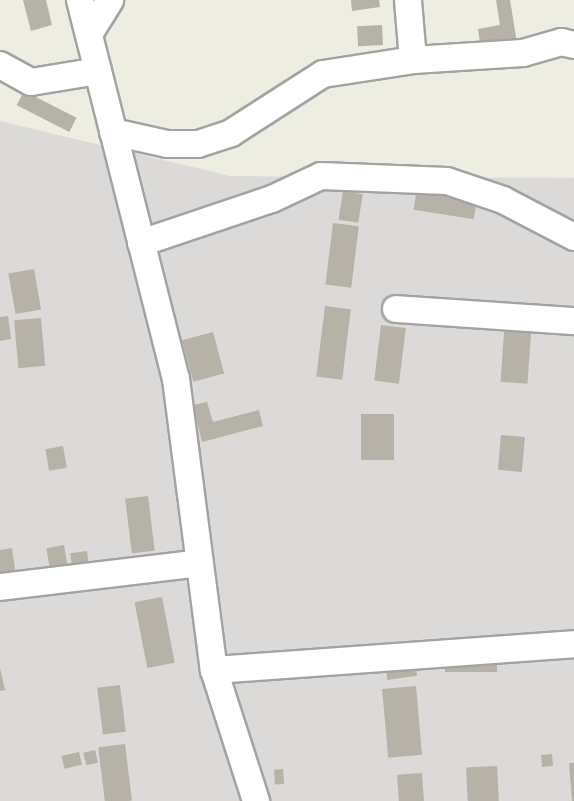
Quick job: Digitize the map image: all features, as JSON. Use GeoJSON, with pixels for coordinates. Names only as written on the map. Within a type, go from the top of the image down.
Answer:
{"type":"FeatureCollection","features":[{"type":"Feature","properties":{"kind":"street"},"geometry":{"type":"LineString","coordinates":[[80,0],[176,379],[214,670],[256,801]]}},
{"type":"Feature","properties":{"kind":"street"},"geometry":{"type":"LineString","coordinates":[[89,34],[110,0]]}},
{"type":"Feature","properties":{"kind":"street"},"geometry":{"type":"LineString","coordinates":[[408,0],[413,60]]}},
{"type":"Feature","properties":{"kind":"street"},"geometry":{"type":"LineString","coordinates":[[113,132],[167,144],[198,144],[231,133],[323,74],[413,60],[523,53],[561,42],[574,45]]}},
{"type":"Feature","properties":{"kind":"street"},"geometry":{"type":"LineString","coordinates":[[0,65],[31,82],[98,71]]}},
{"type":"Feature","properties":{"kind":"street"},"geometry":{"type":"LineString","coordinates":[[141,243],[272,199],[321,176],[447,181],[503,200],[574,237]]}},
{"type":"Feature","properties":{"kind":"street"},"geometry":{"type":"LineString","coordinates":[[396,309],[574,321]]}},
{"type":"Feature","properties":{"kind":"street"},"geometry":{"type":"LineString","coordinates":[[0,587],[200,563]]}},
{"type":"Feature","properties":{"kind":"street"},"geometry":{"type":"LineString","coordinates":[[214,670],[574,644]]}},
{"type":"Feature","properties":{"kind":"shaded area"},"geometry":{"type":"Polygon","coordinates":[[[0,121],[230,176],[574,178],[574,801],[0,801],[0,121]]]}},
{"type":"Feature","properties":{"kind":"building"},"geometry":{"type":"Polygon","coordinates":[[[23,0],[46,0],[52,25],[31,31],[23,0]]]}},
{"type":"Feature","properties":{"kind":"building"},"geometry":{"type":"Polygon","coordinates":[[[351,0],[379,0],[380,7],[352,11],[351,0]]]}},
{"type":"Feature","properties":{"kind":"building"},"geometry":{"type":"Polygon","coordinates":[[[496,0],[510,0],[517,43],[481,49],[478,29],[500,25],[496,0]]]}},
{"type":"Feature","properties":{"kind":"building"},"geometry":{"type":"Polygon","coordinates":[[[382,25],[383,45],[358,46],[357,26],[382,25]]]}},
{"type":"Feature","properties":{"kind":"building"},"geometry":{"type":"Polygon","coordinates":[[[24,91],[77,118],[69,132],[17,105],[24,91]]]}},
{"type":"Feature","properties":{"kind":"building"},"geometry":{"type":"Polygon","coordinates":[[[417,188],[477,198],[474,219],[414,210],[417,188]]]}},
{"type":"Feature","properties":{"kind":"building"},"geometry":{"type":"Polygon","coordinates":[[[343,191],[363,194],[358,223],[338,220],[343,191]]]}},
{"type":"Feature","properties":{"kind":"building"},"geometry":{"type":"Polygon","coordinates":[[[333,223],[359,226],[351,288],[325,285],[333,223]]]}},
{"type":"Feature","properties":{"kind":"building"},"geometry":{"type":"Polygon","coordinates":[[[34,269],[41,309],[16,314],[8,274],[34,269]]]}},
{"type":"Feature","properties":{"kind":"building"},"geometry":{"type":"Polygon","coordinates":[[[325,306],[351,309],[342,380],[316,376],[325,306]]]}},
{"type":"Feature","properties":{"kind":"building"},"geometry":{"type":"Polygon","coordinates":[[[8,316],[11,339],[0,341],[0,317],[8,316]]]}},
{"type":"Feature","properties":{"kind":"building"},"geometry":{"type":"Polygon","coordinates":[[[41,318],[45,366],[18,368],[14,320],[41,318]]]}},
{"type":"Feature","properties":{"kind":"building"},"geometry":{"type":"Polygon","coordinates":[[[505,318],[532,320],[527,384],[501,382],[505,318]]]}},
{"type":"Feature","properties":{"kind":"building"},"geometry":{"type":"Polygon","coordinates":[[[381,325],[406,328],[399,384],[374,381],[381,325]]]}},
{"type":"Feature","properties":{"kind":"building"},"geometry":{"type":"Polygon","coordinates":[[[213,332],[224,374],[193,382],[182,340],[213,332]]]}},
{"type":"Feature","properties":{"kind":"building"},"geometry":{"type":"Polygon","coordinates":[[[207,402],[213,422],[259,410],[263,426],[202,442],[193,405],[207,402]]]}},
{"type":"Feature","properties":{"kind":"building"},"geometry":{"type":"Polygon","coordinates":[[[361,414],[394,414],[394,460],[361,460],[361,414]]]}},
{"type":"Feature","properties":{"kind":"building"},"geometry":{"type":"Polygon","coordinates":[[[501,435],[525,437],[522,472],[498,470],[501,435]]]}},
{"type":"Feature","properties":{"kind":"building"},"geometry":{"type":"Polygon","coordinates":[[[63,446],[67,468],[49,471],[45,449],[63,446]]]}},
{"type":"Feature","properties":{"kind":"building"},"geometry":{"type":"Polygon","coordinates":[[[148,496],[155,551],[132,553],[125,499],[148,496]]]}},
{"type":"Feature","properties":{"kind":"building"},"geometry":{"type":"Polygon","coordinates":[[[64,545],[68,567],[50,570],[46,548],[64,545]]]}},
{"type":"Feature","properties":{"kind":"building"},"geometry":{"type":"Polygon","coordinates":[[[12,548],[16,576],[0,578],[0,550],[12,548]]]}},
{"type":"Feature","properties":{"kind":"building"},"geometry":{"type":"Polygon","coordinates":[[[87,551],[89,565],[72,567],[70,553],[87,551]]]}},
{"type":"Feature","properties":{"kind":"building"},"geometry":{"type":"Polygon","coordinates":[[[162,597],[175,663],[147,668],[135,602],[162,597]]]}},
{"type":"Feature","properties":{"kind":"building"},"geometry":{"type":"Polygon","coordinates":[[[445,657],[497,657],[497,672],[445,672],[445,657]]]}},
{"type":"Feature","properties":{"kind":"building"},"geometry":{"type":"Polygon","coordinates":[[[415,661],[417,676],[387,680],[385,665],[415,661]]]}},
{"type":"Feature","properties":{"kind":"building"},"geometry":{"type":"Polygon","coordinates":[[[0,668],[5,690],[0,691],[0,668]]]}},
{"type":"Feature","properties":{"kind":"building"},"geometry":{"type":"Polygon","coordinates":[[[120,685],[126,732],[103,734],[97,688],[120,685]]]}},
{"type":"Feature","properties":{"kind":"building"},"geometry":{"type":"Polygon","coordinates":[[[416,686],[422,755],[388,758],[382,689],[416,686]]]}},
{"type":"Feature","properties":{"kind":"building"},"geometry":{"type":"Polygon","coordinates":[[[125,744],[132,801],[105,801],[98,747],[125,744]]]}},
{"type":"Feature","properties":{"kind":"building"},"geometry":{"type":"Polygon","coordinates":[[[95,750],[98,763],[86,765],[83,753],[95,750]]]}},
{"type":"Feature","properties":{"kind":"building"},"geometry":{"type":"Polygon","coordinates":[[[79,752],[82,765],[64,769],[61,756],[79,752]]]}},
{"type":"Feature","properties":{"kind":"building"},"geometry":{"type":"Polygon","coordinates":[[[552,754],[553,766],[542,767],[541,755],[552,754]]]}},
{"type":"Feature","properties":{"kind":"building"},"geometry":{"type":"Polygon","coordinates":[[[569,763],[574,763],[574,801],[572,801],[569,763]]]}},
{"type":"Feature","properties":{"kind":"building"},"geometry":{"type":"Polygon","coordinates":[[[497,766],[499,801],[468,801],[466,768],[497,766]]]}},
{"type":"Feature","properties":{"kind":"building"},"geometry":{"type":"Polygon","coordinates":[[[283,769],[284,784],[275,785],[274,770],[283,769]]]}},
{"type":"Feature","properties":{"kind":"building"},"geometry":{"type":"Polygon","coordinates":[[[422,773],[424,801],[399,801],[397,775],[422,773]]]}}]}
